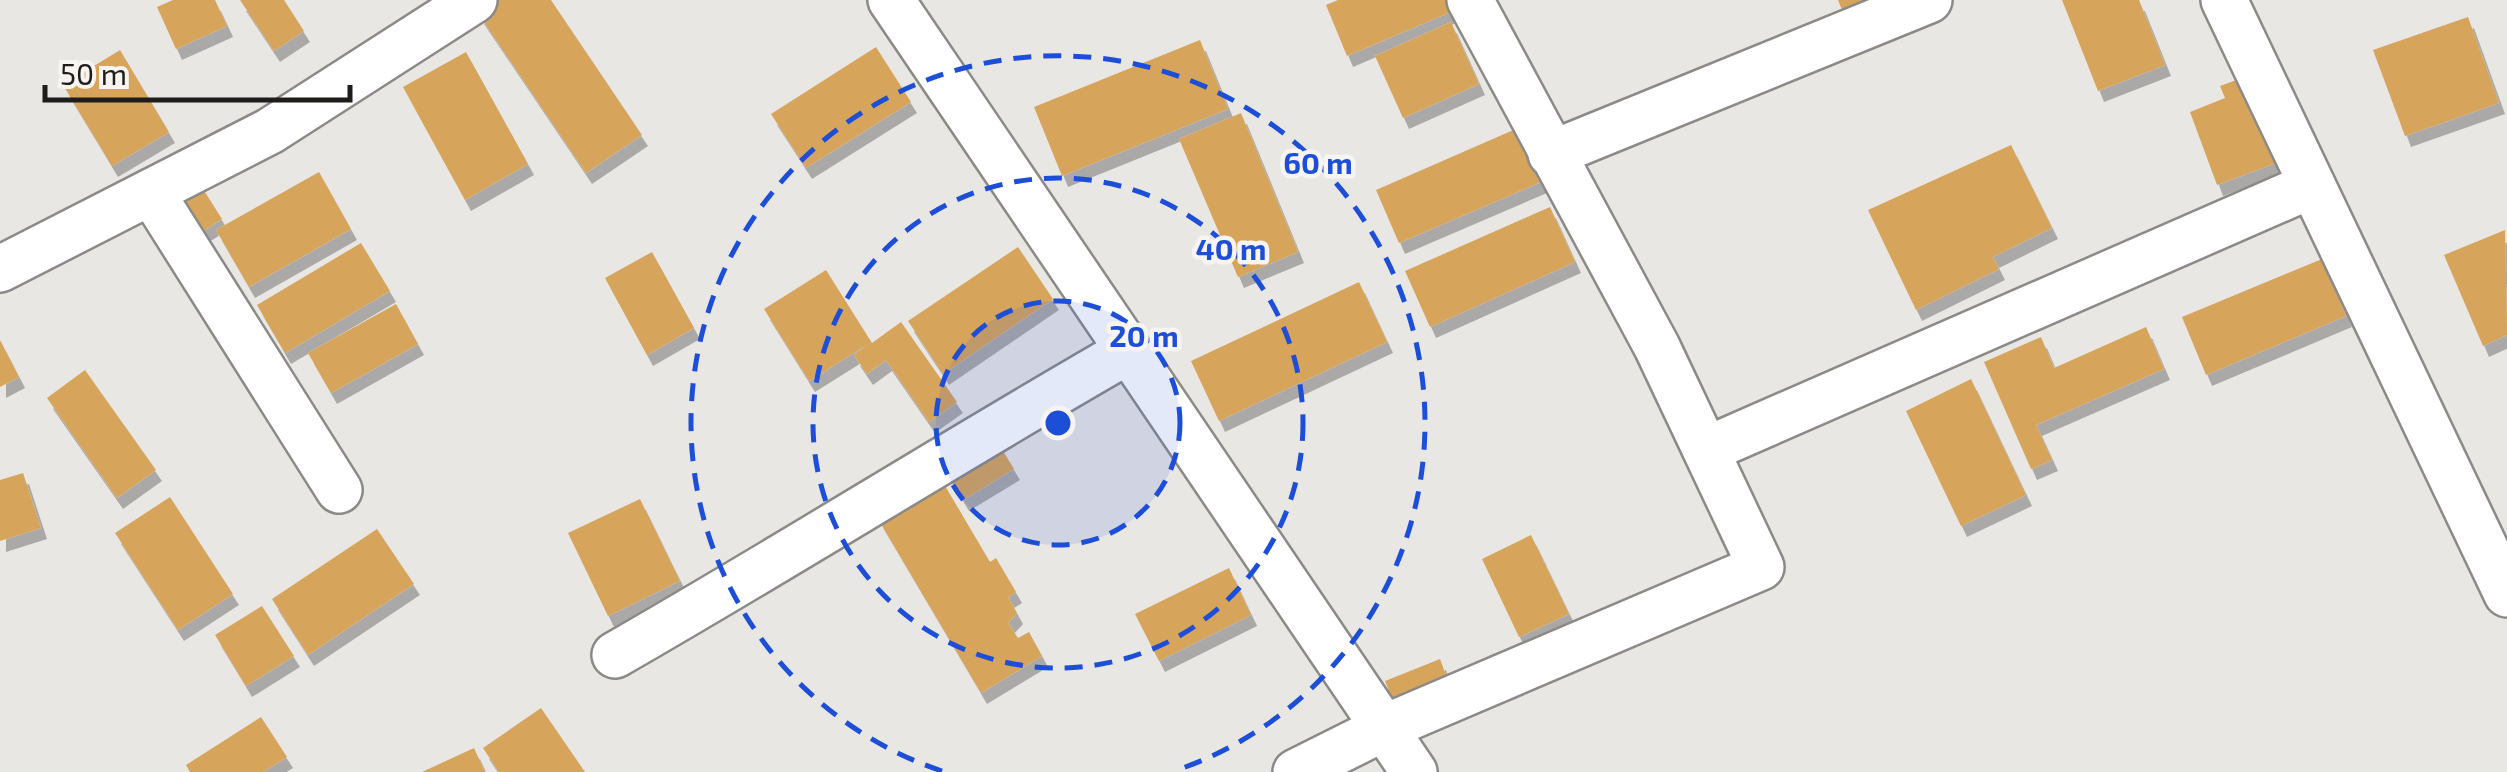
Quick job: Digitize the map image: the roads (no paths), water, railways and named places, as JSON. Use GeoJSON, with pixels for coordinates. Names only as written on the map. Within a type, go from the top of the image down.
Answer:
{"type":"FeatureCollection","features":[{"type":"Feature","properties":{"kind":"street"},"geometry":{"type":"LineString","coordinates":[[0,269],[270,131],[474,0]]}},
{"type":"Feature","properties":{"kind":"street"},"geometry":{"type":"LineString","coordinates":[[891,0],[1414,772]]}},
{"type":"Feature","properties":{"kind":"street"},"geometry":{"type":"LineString","coordinates":[[1296,772],[1386,727],[1761,567],[1657,347],[1470,0]]}},
{"type":"Feature","properties":{"kind":"street"},"geometry":{"type":"LineString","coordinates":[[1551,154],[1929,0]]}},
{"type":"Feature","properties":{"kind":"street"},"geometry":{"type":"LineString","coordinates":[[2224,0],[2507,594]]}},
{"type":"Feature","properties":{"kind":"street"},"geometry":{"type":"LineString","coordinates":[[1706,450],[2312,186]]}},
{"type":"Feature","properties":{"kind":"street"},"geometry":{"type":"LineString","coordinates":[[151,192],[340,490]]}},
{"type":"Feature","properties":{"kind":"street"},"geometry":{"type":"LineString","coordinates":[[614,655],[830,532],[964,445],[1128,352]]}}]}
